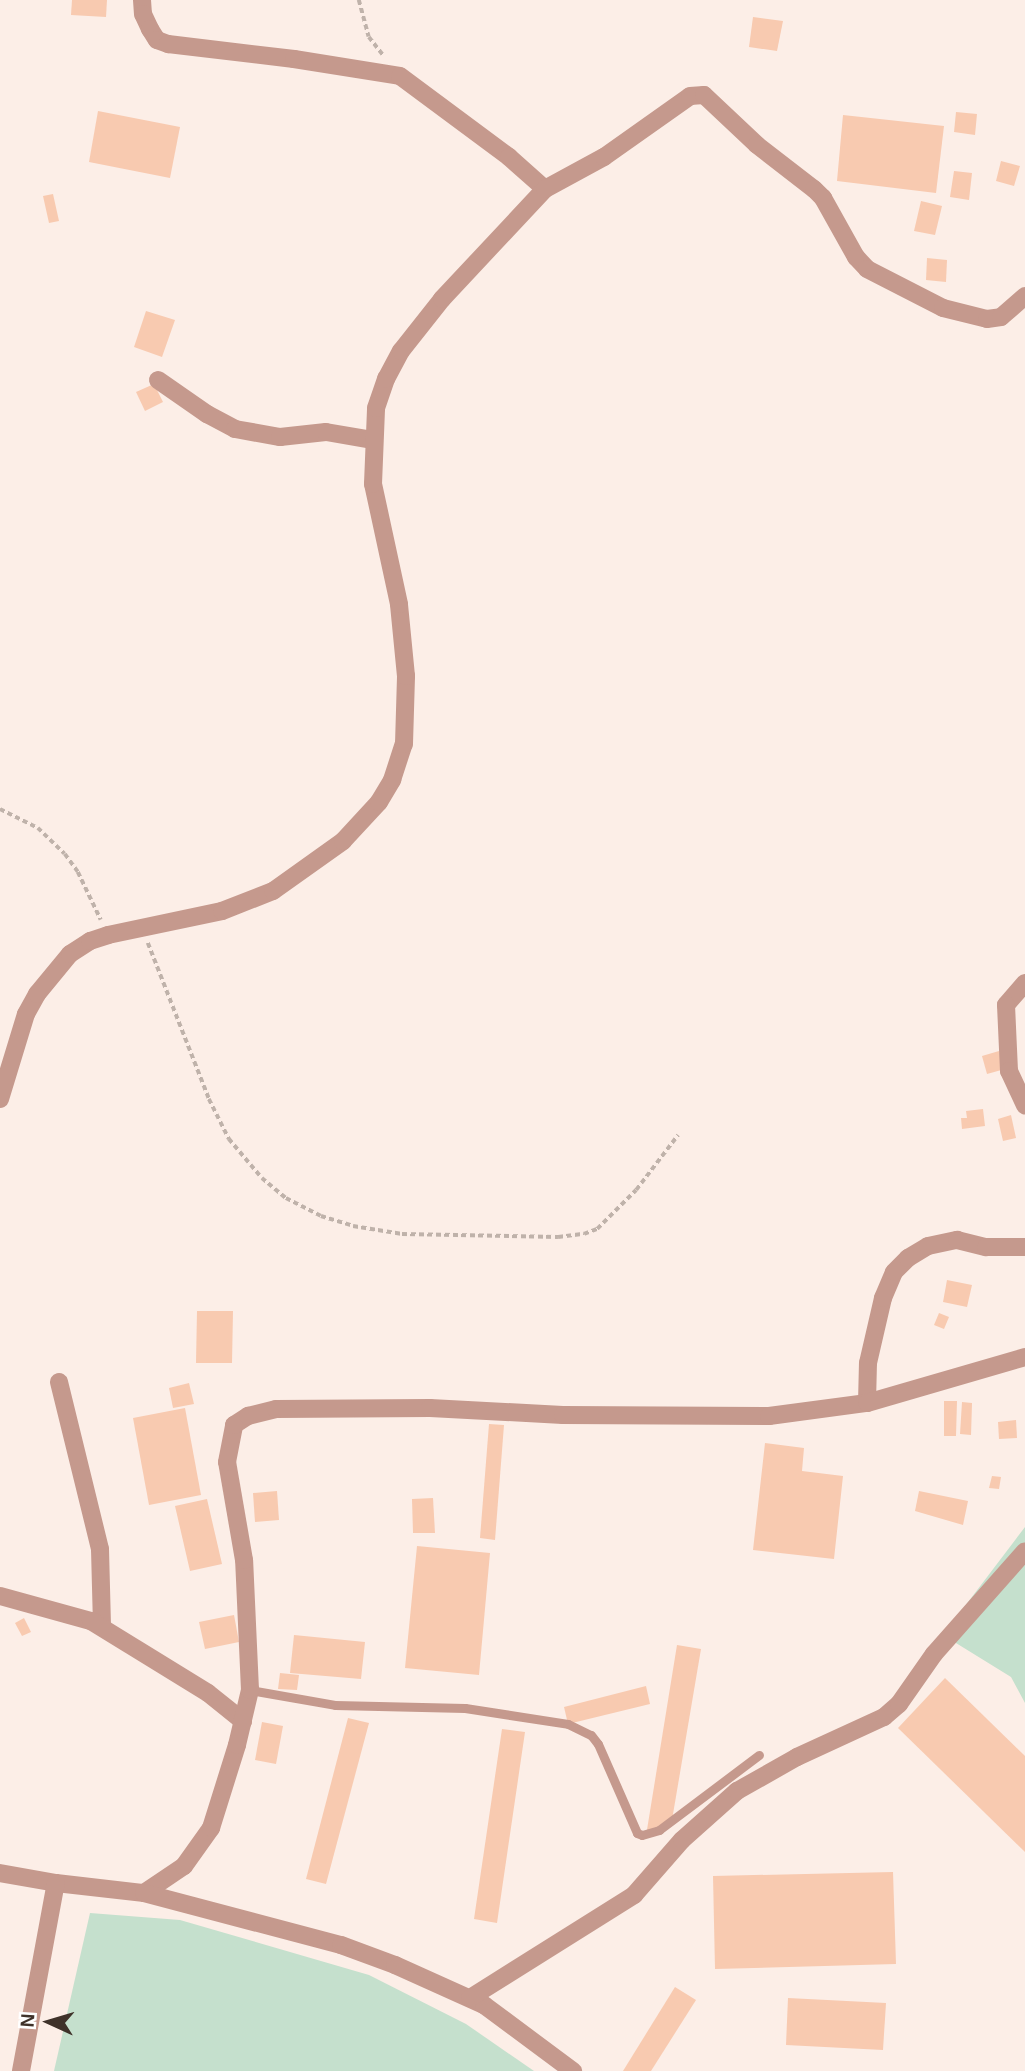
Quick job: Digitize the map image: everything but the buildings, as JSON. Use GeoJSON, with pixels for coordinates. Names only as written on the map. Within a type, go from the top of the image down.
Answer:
{"type":"FeatureCollection","features":[{"type":"Feature","properties":{"kind":"street"},"geometry":{"type":"LineString","coordinates":[[142,0],[143,14],[150,29],[157,40],[168,44],[294,59],[400,76],[509,157],[545,190]]}},
{"type":"Feature","properties":{"kind":"street"},"geometry":{"type":"LineString","coordinates":[[0,1099],[26,1014],[37,993],[70,954],[108,935],[222,911],[273,891],[343,841],[379,802],[392,780],[404,744],[405,639],[373,484],[376,408],[386,379],[401,351],[442,299],[545,190],[604,157],[690,96],[704,95],[757,145],[814,189],[856,257],[877,275],[943,309],[987,319],[1001,317],[1025,296]]}},
{"type":"Feature","properties":{"kind":"street"},"geometry":{"type":"LineString","coordinates":[[158,380],[207,414],[235,429],[280,437],[326,432],[373,440]]}},
{"type":"Feature","properties":{"kind":"street"},"geometry":{"type":"LineString","coordinates":[[1025,983],[1006,1005],[1009,1071],[1025,1105]]}},
{"type":"Feature","properties":{"kind":"street"},"geometry":{"type":"LineString","coordinates":[[867,1404],[867,1363],[883,1298],[894,1272],[908,1258],[928,1246],[957,1240],[986,1247],[1025,1247]]}},
{"type":"Feature","properties":{"kind":"street"},"geometry":{"type":"LineString","coordinates":[[144,1893],[184,1866],[211,1828],[250,1690],[244,1560],[227,1462],[234,1425],[248,1416],[276,1409],[429,1408],[563,1415],[769,1416],[867,1404],[1025,1357]]}},
{"type":"Feature","properties":{"kind":"street"},"geometry":{"type":"LineString","coordinates":[[59,1382],[100,1549],[102,1627]]}},
{"type":"Feature","properties":{"kind":"street"},"geometry":{"type":"LineString","coordinates":[[470,1998],[634,1895],[682,1840],[737,1791],[797,1757],[884,1717],[899,1704],[934,1654],[1025,1551]]}},
{"type":"Feature","properties":{"kind":"street"},"geometry":{"type":"LineString","coordinates":[[0,1596],[55,1609],[102,1627],[208,1693],[243,1721]]}},
{"type":"Feature","properties":{"kind":"street"},"geometry":{"type":"LineString","coordinates":[[0,1873],[56,1883],[144,1893],[341,1945],[470,1998],[518,2028],[573,2071]]}},
{"type":"Feature","properties":{"kind":"street"},"geometry":{"type":"LineString","coordinates":[[21,2071],[56,1883]]}},
{"type":"Feature","properties":{"kind":"lane"},"geometry":{"type":"LineString","coordinates":[[250,1690],[335,1705],[465,1708],[568,1724],[591,1735],[598,1744],[637,1833],[642,1835],[659,1830],[759,1755]]}},
{"type":"Feature","properties":{"kind":"path"},"geometry":{"type":"LineString","coordinates":[[359,0],[369,37],[400,76]]}},
{"type":"Feature","properties":{"kind":"path"},"geometry":{"type":"LineString","coordinates":[[0,808],[38,828],[65,854],[78,872],[108,935]]}},
{"type":"Feature","properties":{"kind":"path"},"geometry":{"type":"LineString","coordinates":[[141,928],[209,1099],[229,1139],[262,1178],[286,1198],[321,1216],[354,1226],[402,1234],[558,1237],[584,1234],[597,1229],[636,1189],[678,1135]]}},
{"type":"Feature","properties":{"kind":"green space"},"geometry":{"type":"Polygon","coordinates":[[[1025,1527],[1025,1703],[1011,1677],[943,1635],[1025,1527]]]}},
{"type":"Feature","properties":{"kind":"green space"},"geometry":{"type":"Polygon","coordinates":[[[90,1913],[180,1920],[369,1975],[466,2024],[534,2071],[54,2071],[90,1913]]]}}]}
